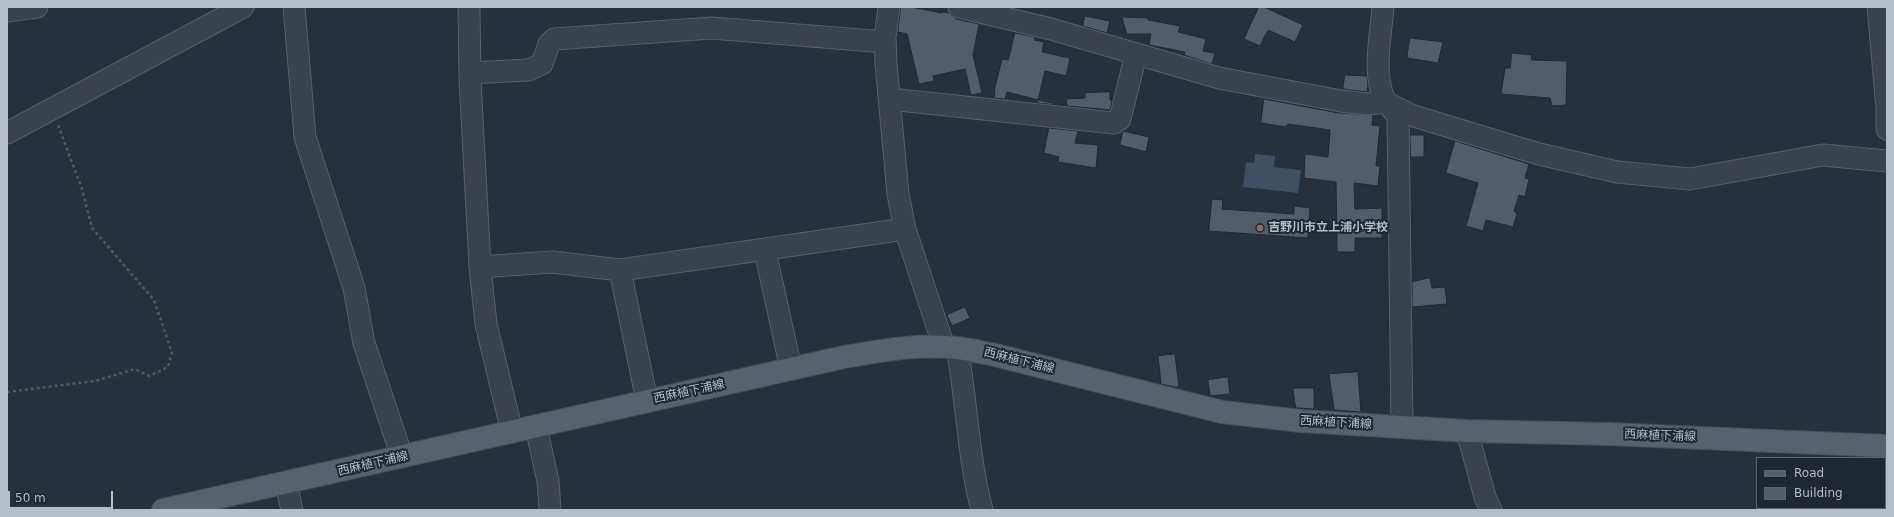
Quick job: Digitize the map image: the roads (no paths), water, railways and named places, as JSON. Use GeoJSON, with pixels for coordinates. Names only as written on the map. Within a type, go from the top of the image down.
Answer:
{"type":"FeatureCollection","features":[{"type":"Feature","properties":{"kind":"main road","name":"西麻植下浦線"},"geometry":{"type":"LineString","coordinates":[[163,510],[254,489],[286,484],[791,369],[891,349],[951,347],[991,354],[1222,412],[1301,422],[1402,426],[1467,431],[1609,434],[1887,446]]}},
{"type":"Feature","properties":{"kind":"street"},"geometry":{"type":"LineString","coordinates":[[7,11],[37,7]]}},
{"type":"Feature","properties":{"kind":"street"},"geometry":{"type":"LineString","coordinates":[[294,7],[305,137],[354,288],[364,343],[402,457]]}},
{"type":"Feature","properties":{"kind":"street"},"geometry":{"type":"LineString","coordinates":[[469,7],[470,73],[480,267],[486,324],[512,432]]}},
{"type":"Feature","properties":{"kind":"street"},"geometry":{"type":"LineString","coordinates":[[889,7],[885,42],[898,194],[905,229],[951,347],[965,388],[971,457],[982,510]]}},
{"type":"Feature","properties":{"kind":"street"},"geometry":{"type":"LineString","coordinates":[[959,7],[1051,29],[1219,78],[1281,91],[1367,104],[1385,102],[1411,115],[1539,154],[1617,172],[1690,179],[1823,154],[1887,161]]}},
{"type":"Feature","properties":{"kind":"street"},"geometry":{"type":"LineString","coordinates":[[1383,7],[1378,80],[1385,102],[1394,110],[1398,117],[1402,426]]}},
{"type":"Feature","properties":{"kind":"street"},"geometry":{"type":"LineString","coordinates":[[1878,7],[1887,108],[1887,129]]}},
{"type":"Feature","properties":{"kind":"street"},"geometry":{"type":"LineString","coordinates":[[7,133],[231,9]]}},
{"type":"Feature","properties":{"kind":"street"},"geometry":{"type":"LineString","coordinates":[[470,73],[528,70],[542,64],[549,44],[554,39],[712,28],[885,42]]}},
{"type":"Feature","properties":{"kind":"street"},"geometry":{"type":"LineString","coordinates":[[890,99],[1114,123],[1120,119],[1136,54]]}},
{"type":"Feature","properties":{"kind":"street"},"geometry":{"type":"LineString","coordinates":[[480,267],[552,262],[620,270],[905,229]]}},
{"type":"Feature","properties":{"kind":"street"},"geometry":{"type":"LineString","coordinates":[[765,250],[791,369]]}},
{"type":"Feature","properties":{"kind":"street"},"geometry":{"type":"LineString","coordinates":[[620,270],[647,401]]}},
{"type":"Feature","properties":{"kind":"street"},"geometry":{"type":"LineString","coordinates":[[536,426],[548,481],[550,510]]}},
{"type":"Feature","properties":{"kind":"street"},"geometry":{"type":"LineString","coordinates":[[1467,431],[1485,497],[1491,510]]}},
{"type":"Feature","properties":{"kind":"street"},"geometry":{"type":"LineString","coordinates":[[286,484],[292,510]]}},
{"type":"Feature","properties":{"kind":"water"},"geometry":{"type":"Polygon","coordinates":[[[1255,154],[1275,156],[1274,167],[1301,170],[1298,193],[1243,187],[1246,162],[1254,163],[1255,154]]]}},
{"type":"Feature","properties":{"kind":"place","name":"吉野川市立上浦小学校"},"geometry":{"type":"Point","coordinates":[1260,228]}}]}
